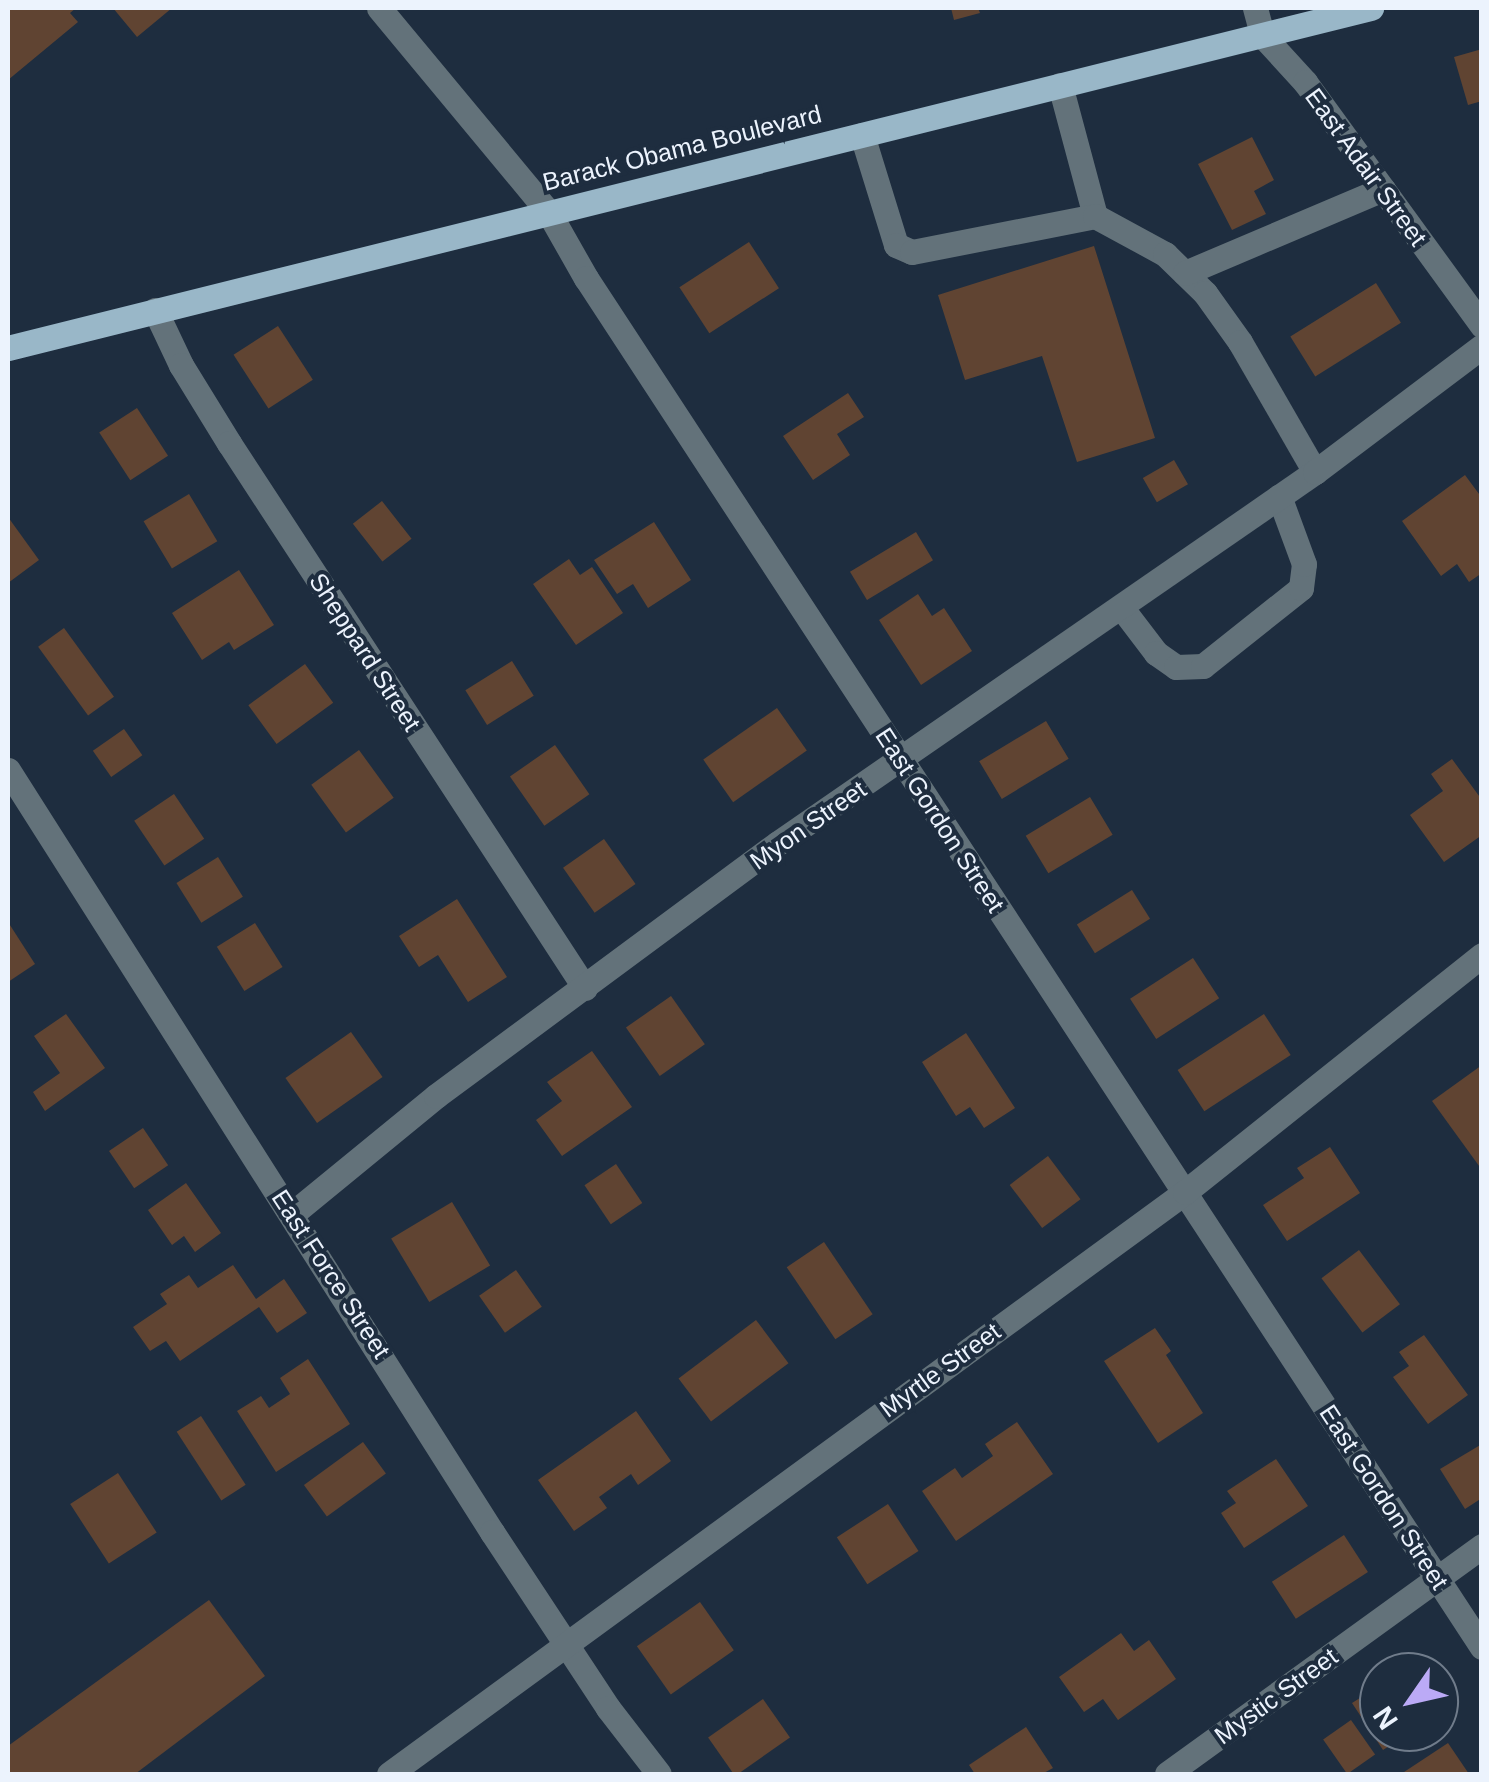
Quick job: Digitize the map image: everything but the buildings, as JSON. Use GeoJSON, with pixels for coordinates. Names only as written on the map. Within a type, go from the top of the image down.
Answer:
{"type":"FeatureCollection","features":[{"type":"Feature","properties":{"kind":"main road","name":"Barack Obama Boulevard"},"geometry":{"type":"LineString","coordinates":[[8,348],[1371,8]]}},
{"type":"Feature","properties":{"kind":"street","name":"East Gordon Street"},"geometry":{"type":"LineString","coordinates":[[380,8],[549,213],[586,278],[1482,1647]]}},
{"type":"Feature","properties":{"kind":"street","name":"East Adair Street"},"geometry":{"type":"LineString","coordinates":[[1256,8],[1262,34],[1305,82],[1482,326]]}},
{"type":"Feature","properties":{"kind":"street"},"geometry":{"type":"LineString","coordinates":[[1060,85],[1095,216]]}},
{"type":"Feature","properties":{"kind":"street"},"geometry":{"type":"LineString","coordinates":[[862,134],[896,245],[912,252],[1095,216],[1165,254],[1205,293],[1240,342],[1314,472]]}},
{"type":"Feature","properties":{"kind":"street"},"geometry":{"type":"LineString","coordinates":[[1185,273],[1383,189]]}},
{"type":"Feature","properties":{"kind":"street","name":"Sheppard Street"},"geometry":{"type":"LineString","coordinates":[[156,310],[181,365],[229,443],[585,988]]}},
{"type":"Feature","properties":{"kind":"street","name":"Myon Street"},"geometry":{"type":"LineString","coordinates":[[292,1214],[436,1096],[778,844],[1314,472],[1482,346]]}},
{"type":"Feature","properties":{"kind":"street"},"geometry":{"type":"LineString","coordinates":[[1121,608],[1156,653],[1176,667],[1203,666],[1301,588],[1304,564],[1279,496]]}},
{"type":"Feature","properties":{"kind":"street","name":"East Force Street"},"geometry":{"type":"LineString","coordinates":[[8,770],[566,1645],[660,1774]]}},
{"type":"Feature","properties":{"kind":"street","name":"Myrtle Street"},"geometry":{"type":"LineString","coordinates":[[389,1774],[1184,1192],[1482,955]]}},
{"type":"Feature","properties":{"kind":"street","name":"Mystic Street"},"geometry":{"type":"LineString","coordinates":[[1167,1774],[1482,1546]]}}]}
